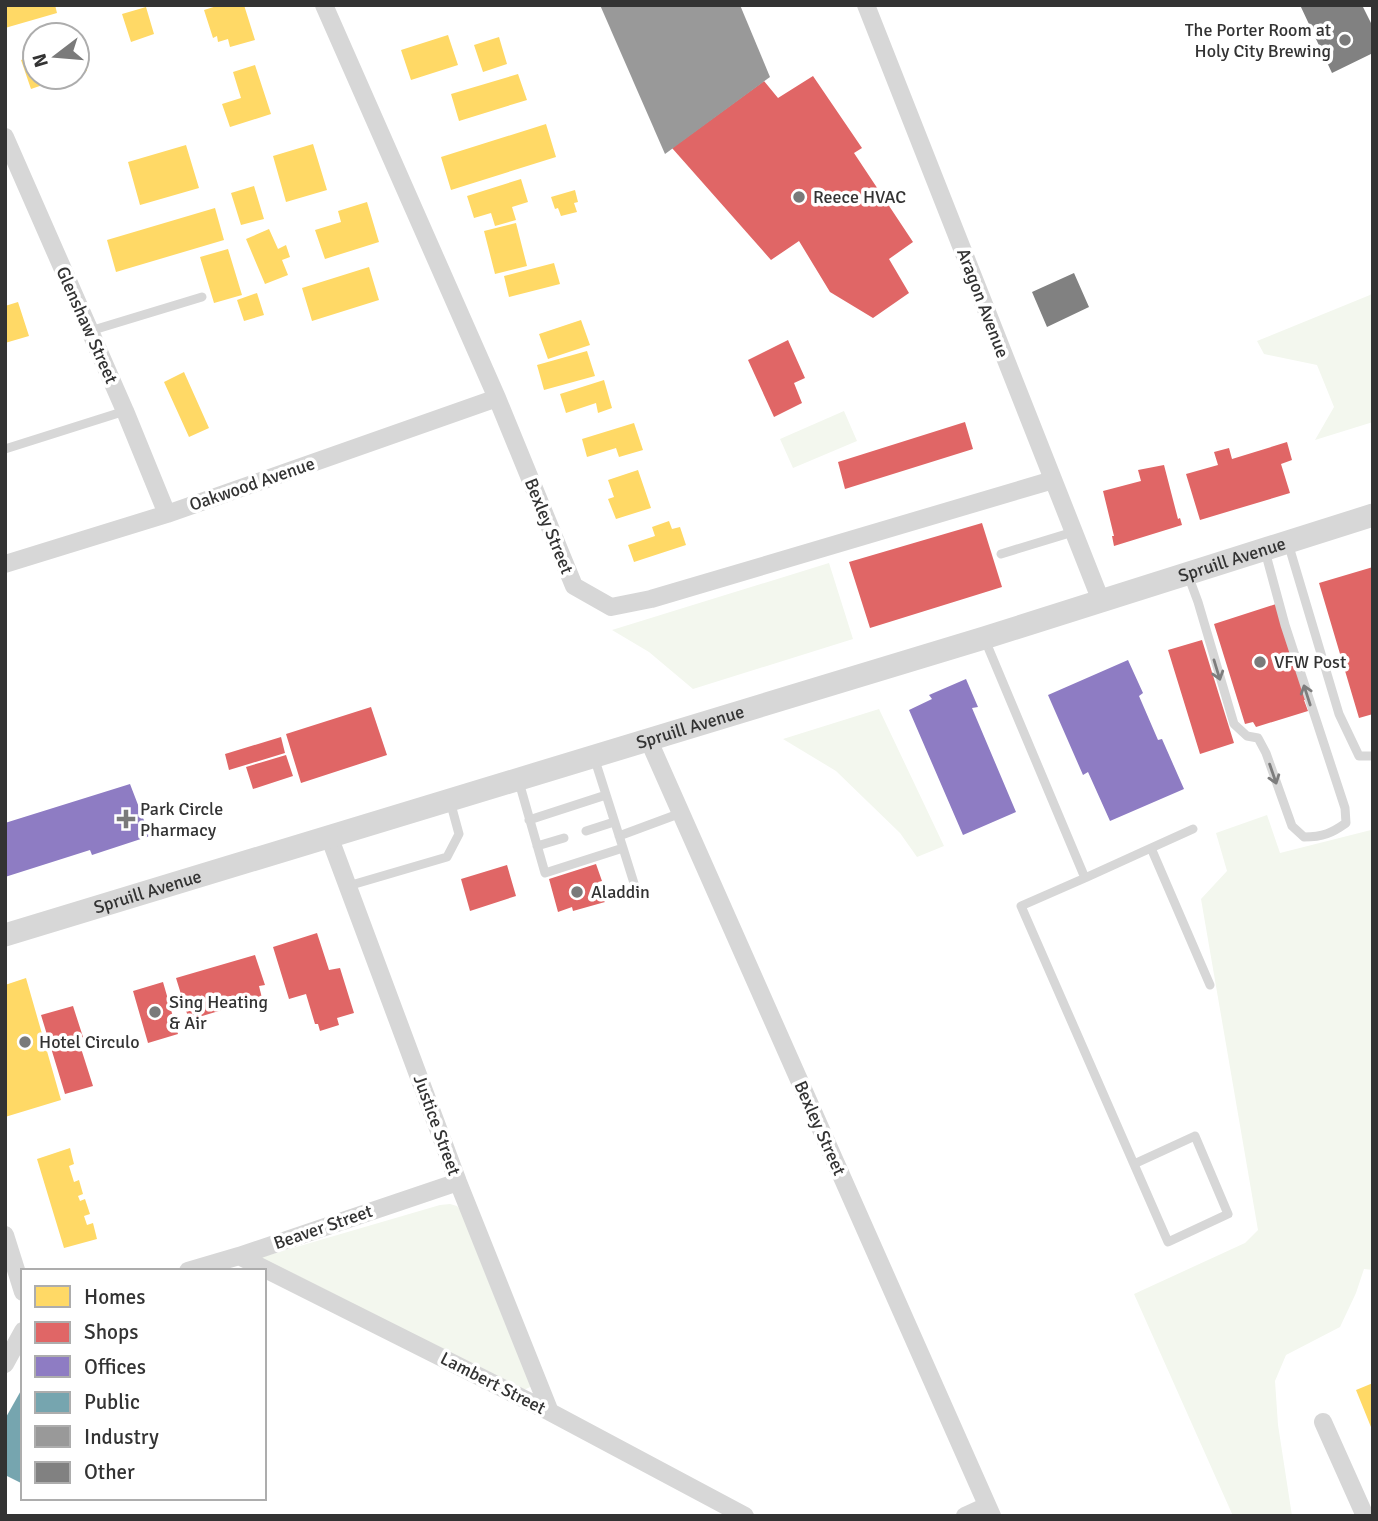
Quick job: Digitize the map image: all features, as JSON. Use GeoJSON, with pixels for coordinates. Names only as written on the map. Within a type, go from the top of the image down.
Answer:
{"type":"FeatureCollection","features":[{"type":"Feature","properties":{"kind":"street","name":"Bexley Street"},"geometry":{"type":"LineString","coordinates":[[324,5],[497,398],[574,586],[611,607],[651,599],[1053,480]]}},
{"type":"Feature","properties":{"kind":"street","name":"Aragon Avenue"},"geometry":{"type":"LineString","coordinates":[[866,5],[1101,601]]}},
{"type":"Feature","properties":{"kind":"street","name":"Glenshaw Street"},"geometry":{"type":"LineString","coordinates":[[5,137],[167,514]]}},
{"type":"Feature","properties":{"kind":"street","name":"Oakwood Avenue"},"geometry":{"type":"LineString","coordinates":[[5,564],[167,514],[497,398]]}},
{"type":"Feature","properties":{"kind":"street","name":"Spruill Avenue"},"geometry":{"type":"LineString","coordinates":[[5,936],[984,638],[1373,515]]}},
{"type":"Feature","properties":{"kind":"street","name":"Bexley Street"},"geometry":{"type":"LineString","coordinates":[[649,741],[989,1511]]}},
{"type":"Feature","properties":{"kind":"street","name":"Justice Street"},"geometry":{"type":"LineString","coordinates":[[329,836],[458,1182],[550,1412]]}},
{"type":"Feature","properties":{"kind":"street","name":"Beaver Street"},"geometry":{"type":"LineString","coordinates":[[194,1269],[458,1182]]}},
{"type":"Feature","properties":{"kind":"street"},"geometry":{"type":"LineString","coordinates":[[5,1234],[21,1286]]}},
{"type":"Feature","properties":{"kind":"street","name":"Lambert Street"},"geometry":{"type":"LineString","coordinates":[[239,1256],[265,1269]]}},
{"type":"Feature","properties":{"kind":"street","name":"Lambert Street"},"geometry":{"type":"LineString","coordinates":[[266,1270],[550,1412],[745,1516]]}},
{"type":"Feature","properties":{"kind":"street"},"geometry":{"type":"LineString","coordinates":[[5,1364],[21,1335]]}},
{"type":"Feature","properties":{"kind":"street"},"geometry":{"type":"LineString","coordinates":[[1323,1422],[1365,1516]]}},
{"type":"Feature","properties":{"kind":"street"},"geometry":{"type":"LineString","coordinates":[[965,1516],[989,1511]]}},
{"type":"Feature","properties":{"kind":"lane"},"geometry":{"type":"LineString","coordinates":[[90,331],[202,297]]}},
{"type":"Feature","properties":{"kind":"lane"},"geometry":{"type":"LineString","coordinates":[[5,449],[125,411]]}},
{"type":"Feature","properties":{"kind":"lane"},"geometry":{"type":"LineString","coordinates":[[1001,554],[1073,532]]}},
{"type":"Feature","properties":{"kind":"lane"},"geometry":{"type":"LineString","coordinates":[[1288,542],[1339,714],[1359,756],[1373,756]]}},
{"type":"Feature","properties":{"kind":"lane"},"geometry":{"type":"LineString","coordinates":[[1187,574],[1198,602],[1234,724],[1247,736],[1258,738],[1292,826],[1304,837],[1332,833],[1346,823],[1345,808],[1284,625],[1265,549]]}},
{"type":"Feature","properties":{"kind":"lane"},"geometry":{"type":"LineString","coordinates":[[984,638],[1085,877]]}},
{"type":"Feature","properties":{"kind":"lane"},"geometry":{"type":"LineString","coordinates":[[594,757],[638,896]]}},
{"type":"Feature","properties":{"kind":"lane"},"geometry":{"type":"LineString","coordinates":[[519,780],[545,873],[623,848]]}},
{"type":"Feature","properties":{"kind":"lane"},"geometry":{"type":"LineString","coordinates":[[529,820],[606,795]]}},
{"type":"Feature","properties":{"kind":"lane"},"geometry":{"type":"LineString","coordinates":[[348,886],[447,857],[459,834],[450,800]]}},
{"type":"Feature","properties":{"kind":"lane"},"geometry":{"type":"LineString","coordinates":[[618,836],[681,813]]}},
{"type":"Feature","properties":{"kind":"lane"},"geometry":{"type":"LineString","coordinates":[[586,831],[614,822]]}},
{"type":"Feature","properties":{"kind":"lane"},"geometry":{"type":"LineString","coordinates":[[1134,1164],[1195,1136],[1228,1214],[1168,1242],[1021,906],[1193,828]]}},
{"type":"Feature","properties":{"kind":"lane"},"geometry":{"type":"LineString","coordinates":[[537,846],[564,838]]}},
{"type":"Feature","properties":{"kind":"lane"},"geometry":{"type":"LineString","coordinates":[[1151,848],[1210,985]]}},
{"type":"Feature","properties":{"kind":"shaded area"},"geometry":{"type":"Polygon","coordinates":[[[1373,292],[1373,422],[1315,440],[1334,407],[1317,365],[1264,354],[1257,341],[1373,292]]]}},
{"type":"Feature","properties":{"kind":"shaded area"},"geometry":{"type":"Polygon","coordinates":[[[844,411],[857,441],[793,468],[780,439],[844,411]]]}},
{"type":"Feature","properties":{"kind":"shaded area"},"geometry":{"type":"Polygon","coordinates":[[[829,563],[853,639],[693,689],[649,652],[612,630],[829,563]]]}},
{"type":"Feature","properties":{"kind":"shaded area"},"geometry":{"type":"Polygon","coordinates":[[[879,709],[944,846],[917,857],[900,833],[836,771],[783,739],[879,709]]]}},
{"type":"Feature","properties":{"kind":"shaded area"},"geometry":{"type":"Polygon","coordinates":[[[1267,815],[1280,853],[1371,830],[1373,834],[1373,1270],[1364,1269],[1340,1327],[1286,1355],[1275,1381],[1278,1425],[1292,1516],[1233,1516],[1134,1294],[1245,1243],[1258,1230],[1201,899],[1227,871],[1216,833],[1267,815]]]}},
{"type":"Feature","properties":{"kind":"shaded area"},"geometry":{"type":"Polygon","coordinates":[[[450,1204],[457,1206],[464,1214],[531,1382],[530,1387],[524,1390],[260,1259],[450,1204]]]}},
{"type":"Feature","properties":{"kind":"building: Homes"},"geometry":{"type":"Polygon","coordinates":[[[5,5],[55,5],[57,13],[21,21],[21,23],[5,28],[5,5]]]}},
{"type":"Feature","properties":{"kind":"building: Homes"},"geometry":{"type":"Polygon","coordinates":[[[220,5],[244,5],[255,40],[230,47],[228,39],[218,42],[217,36],[213,38],[204,10],[220,5]]]}},
{"type":"Feature","properties":{"kind":"building: Homes"},"geometry":{"type":"Polygon","coordinates":[[[146,7],[154,34],[131,42],[122,14],[146,7]]]}},
{"type":"Feature","properties":{"kind":"building: Homes"},"geometry":{"type":"Polygon","coordinates":[[[448,35],[458,65],[411,80],[401,50],[448,35]]]}},
{"type":"Feature","properties":{"kind":"building: Homes"},"geometry":{"type":"Polygon","coordinates":[[[499,37],[507,64],[483,72],[474,45],[499,37]]]}},
{"type":"Feature","properties":{"kind":"building: Homes"},"geometry":{"type":"Polygon","coordinates":[[[255,65],[271,114],[230,127],[222,104],[241,98],[233,72],[255,65]]]}},
{"type":"Feature","properties":{"kind":"building: Homes"},"geometry":{"type":"Polygon","coordinates":[[[518,74],[527,100],[459,121],[451,94],[518,74]]]}},
{"type":"Feature","properties":{"kind":"building: Homes"},"geometry":{"type":"Polygon","coordinates":[[[546,124],[556,157],[451,190],[441,157],[546,124]]]}},
{"type":"Feature","properties":{"kind":"building: Homes"},"geometry":{"type":"Polygon","coordinates":[[[313,144],[327,190],[286,202],[273,156],[313,144]]]}},
{"type":"Feature","properties":{"kind":"building: Homes"},"geometry":{"type":"Polygon","coordinates":[[[186,145],[199,188],[140,205],[128,162],[186,145]]]}},
{"type":"Feature","properties":{"kind":"building: Homes"},"geometry":{"type":"Polygon","coordinates":[[[521,179],[528,202],[512,207],[516,220],[495,226],[491,213],[474,218],[467,196],[521,179]]]}},
{"type":"Feature","properties":{"kind":"building: Homes"},"geometry":{"type":"Polygon","coordinates":[[[254,186],[264,219],[241,225],[231,193],[254,186]]]}},
{"type":"Feature","properties":{"kind":"building: Homes"},"geometry":{"type":"Polygon","coordinates":[[[575,190],[578,202],[574,203],[577,212],[561,216],[551,197],[575,190]]]}},
{"type":"Feature","properties":{"kind":"building: Homes"},"geometry":{"type":"Polygon","coordinates":[[[367,202],[379,242],[325,259],[315,230],[341,222],[338,211],[367,202]]]}},
{"type":"Feature","properties":{"kind":"building: Homes"},"geometry":{"type":"Polygon","coordinates":[[[215,208],[224,240],[116,272],[107,240],[215,208]]]}},
{"type":"Feature","properties":{"kind":"building: Homes"},"geometry":{"type":"Polygon","coordinates":[[[516,223],[527,266],[495,274],[484,231],[516,223]]]}},
{"type":"Feature","properties":{"kind":"building: Homes"},"geometry":{"type":"Polygon","coordinates":[[[269,229],[278,249],[286,245],[290,257],[282,260],[288,275],[265,284],[246,239],[269,229]]]}},
{"type":"Feature","properties":{"kind":"building: Homes"},"geometry":{"type":"Polygon","coordinates":[[[228,249],[242,295],[214,303],[200,257],[228,249]]]}},
{"type":"Feature","properties":{"kind":"building: Homes"},"geometry":{"type":"Polygon","coordinates":[[[554,263],[560,284],[509,297],[504,276],[554,263]]]}},
{"type":"Feature","properties":{"kind":"building: Homes"},"geometry":{"type":"Polygon","coordinates":[[[369,267],[379,300],[312,321],[302,288],[369,267]]]}},
{"type":"Feature","properties":{"kind":"building: Homes"},"geometry":{"type":"Polygon","coordinates":[[[257,293],[264,315],[244,321],[237,300],[257,293]]]}},
{"type":"Feature","properties":{"kind":"building: Homes"},"geometry":{"type":"Polygon","coordinates":[[[18,302],[29,336],[5,343],[5,306],[18,302]]]}},
{"type":"Feature","properties":{"kind":"building: Homes"},"geometry":{"type":"Polygon","coordinates":[[[581,320],[590,345],[548,359],[539,334],[581,320]]]}},
{"type":"Feature","properties":{"kind":"building: Homes"},"geometry":{"type":"Polygon","coordinates":[[[587,351],[595,376],[544,390],[537,365],[587,351]]]}},
{"type":"Feature","properties":{"kind":"building: Homes"},"geometry":{"type":"Polygon","coordinates":[[[184,372],[209,428],[189,437],[164,382],[184,372]]]}},
{"type":"Feature","properties":{"kind":"building: Homes"},"geometry":{"type":"Polygon","coordinates":[[[604,380],[612,408],[598,413],[596,403],[566,413],[560,394],[604,380]]]}},
{"type":"Feature","properties":{"kind":"building: Homes"},"geometry":{"type":"Polygon","coordinates":[[[634,423],[643,450],[619,457],[616,448],[587,457],[582,439],[634,423]]]}},
{"type":"Feature","properties":{"kind":"building: Homes"},"geometry":{"type":"Polygon","coordinates":[[[638,470],[651,508],[616,519],[608,499],[614,497],[608,480],[638,470]]]}},
{"type":"Feature","properties":{"kind":"building: Homes"},"geometry":{"type":"Polygon","coordinates":[[[669,521],[672,529],[680,527],[686,545],[634,562],[628,545],[655,536],[652,527],[669,521]]]}},
{"type":"Feature","properties":{"kind":"building: Homes","name":"Hotel Circulo"},"geometry":{"type":"Polygon","coordinates":[[[26,978],[61,1100],[5,1117],[5,985],[26,978]]]}},
{"type":"Feature","properties":{"kind":"building: Homes"},"geometry":{"type":"Polygon","coordinates":[[[70,1148],[74,1164],[69,1166],[74,1182],[79,1180],[83,1194],[78,1196],[80,1201],[85,1199],[90,1214],[84,1216],[87,1225],[93,1223],[97,1239],[64,1248],[37,1159],[70,1148]]]}},
{"type":"Feature","properties":{"kind":"building: Homes"},"geometry":{"type":"Polygon","coordinates":[[[1373,1383],[1373,1432],[1356,1390],[1373,1383]]]}},
{"type":"Feature","properties":{"kind":"building: Shops","name":"Reece HVAC"},"geometry":{"type":"Polygon","coordinates":[[[813,76],[862,148],[854,153],[913,242],[889,259],[909,293],[873,318],[830,292],[799,241],[771,260],[672,148],[764,81],[778,98],[813,76]]]}},
{"type":"Feature","properties":{"kind":"building: Shops"},"geometry":{"type":"Polygon","coordinates":[[[788,340],[805,378],[794,383],[802,403],[774,417],[748,360],[788,340]]]}},
{"type":"Feature","properties":{"kind":"building: Shops"},"geometry":{"type":"Polygon","coordinates":[[[965,422],[973,449],[845,489],[838,462],[965,422]]]}},
{"type":"Feature","properties":{"kind":"building: Shops"},"geometry":{"type":"Polygon","coordinates":[[[1287,442],[1292,460],[1281,464],[1290,493],[1200,520],[1186,474],[1218,465],[1214,452],[1229,448],[1232,459],[1287,442]]]}},
{"type":"Feature","properties":{"kind":"building: Shops"},"geometry":{"type":"Polygon","coordinates":[[[1164,465],[1178,519],[1180,518],[1182,525],[1114,546],[1103,491],[1141,481],[1138,470],[1164,465]]]}},
{"type":"Feature","properties":{"kind":"building: Shops"},"geometry":{"type":"Polygon","coordinates":[[[982,523],[1002,587],[870,628],[849,562],[982,523]]]}},
{"type":"Feature","properties":{"kind":"building: Shops"},"geometry":{"type":"Polygon","coordinates":[[[1373,567],[1373,714],[1359,718],[1319,583],[1373,567]]]}},
{"type":"Feature","properties":{"kind":"building: Shops","name":"VFW Post"},"geometry":{"type":"Polygon","coordinates":[[[1276,604],[1308,711],[1256,727],[1253,722],[1245,724],[1214,624],[1276,604]]]}},
{"type":"Feature","properties":{"kind":"building: Shops"},"geometry":{"type":"Polygon","coordinates":[[[1202,640],[1234,743],[1200,754],[1168,650],[1202,640]]]}},
{"type":"Feature","properties":{"kind":"building: Shops"},"geometry":{"type":"Polygon","coordinates":[[[371,707],[387,755],[301,783],[286,734],[371,707]]]}},
{"type":"Feature","properties":{"kind":"building: Shops"},"geometry":{"type":"Polygon","coordinates":[[[281,737],[285,753],[229,770],[225,754],[281,737]]]}},
{"type":"Feature","properties":{"kind":"building: Shops"},"geometry":{"type":"Polygon","coordinates":[[[286,755],[293,776],[253,789],[246,767],[286,755]]]}},
{"type":"Feature","properties":{"kind":"building: Shops","name":"Aladdin"},"geometry":{"type":"Polygon","coordinates":[[[596,864],[602,881],[598,882],[605,902],[573,911],[572,907],[558,912],[549,879],[596,864]]]}},
{"type":"Feature","properties":{"kind":"building: Shops"},"geometry":{"type":"Polygon","coordinates":[[[507,865],[516,896],[470,911],[461,879],[507,865]]]}},
{"type":"Feature","properties":{"kind":"building: Shops"},"geometry":{"type":"Polygon","coordinates":[[[317,933],[329,970],[340,968],[354,1013],[337,1018],[339,1025],[320,1031],[318,1024],[315,1024],[306,994],[289,999],[273,947],[317,933]]]}},
{"type":"Feature","properties":{"kind":"building: Shops"},"geometry":{"type":"Polygon","coordinates":[[[255,955],[265,985],[259,986],[262,998],[189,1020],[176,978],[255,955]]]}},
{"type":"Feature","properties":{"kind":"building: Shops","name":"Sing Heating & Air"},"geometry":{"type":"Polygon","coordinates":[[[163,982],[178,1034],[148,1043],[133,991],[163,982]]]}},
{"type":"Feature","properties":{"kind":"building: Shops"},"geometry":{"type":"Polygon","coordinates":[[[73,1006],[83,1037],[78,1039],[93,1086],[65,1094],[41,1015],[73,1006]]]}},
{"type":"Feature","properties":{"kind":"building: Offices"},"geometry":{"type":"Polygon","coordinates":[[[1128,660],[1143,693],[1139,696],[1158,740],[1162,739],[1184,789],[1110,821],[1088,772],[1083,775],[1048,695],[1128,660]]]}},
{"type":"Feature","properties":{"kind":"building: Offices"},"geometry":{"type":"Polygon","coordinates":[[[966,679],[978,707],[972,708],[1016,812],[963,835],[909,710],[932,699],[929,695],[966,679]]]}},
{"type":"Feature","properties":{"kind":"building: Offices"},"geometry":{"type":"Polygon","coordinates":[[[130,784],[150,836],[92,855],[90,850],[5,877],[5,823],[130,784]]]}},
{"type":"Feature","properties":{"kind":"building: Public"},"geometry":{"type":"Polygon","coordinates":[[[21,1391],[21,1483],[5,1475],[5,1419],[21,1391]]]}},
{"type":"Feature","properties":{"kind":"building: Industry"},"geometry":{"type":"Polygon","coordinates":[[[600,5],[740,5],[770,77],[665,154],[600,5]]]}},
{"type":"Feature","properties":{"kind":"building: Other","name":"The Porter Room at Holy City Brewing"},"geometry":{"type":"Polygon","coordinates":[[[1300,5],[1362,5],[1373,27],[1373,53],[1332,73],[1300,5]]]}},
{"type":"Feature","properties":{"kind":"building: Other"},"geometry":{"type":"Polygon","coordinates":[[[1074,273],[1089,307],[1047,327],[1032,292],[1074,273]]]}},
{"type":"Feature","properties":{"kind":"place","name":"The Porter Room at Holy City Brewing"},"geometry":{"type":"Point","coordinates":[1345,40]}},
{"type":"Feature","properties":{"kind":"place","name":"Reece HVAC"},"geometry":{"type":"Point","coordinates":[799,197]}},
{"type":"Feature","properties":{"kind":"place","name":"VFW Post"},"geometry":{"type":"Point","coordinates":[1260,662]}},
{"type":"Feature","properties":{"kind":"place","name":"Park Circle Pharmacy"},"geometry":{"type":"Point","coordinates":[126,819]}},
{"type":"Feature","properties":{"kind":"place","name":"Aladdin"},"geometry":{"type":"Point","coordinates":[577,892]}},
{"type":"Feature","properties":{"kind":"place","name":"Sing Heating & Air"},"geometry":{"type":"Point","coordinates":[155,1012]}},
{"type":"Feature","properties":{"kind":"place","name":"Hotel Circulo"},"geometry":{"type":"Point","coordinates":[25,1042]}}]}
